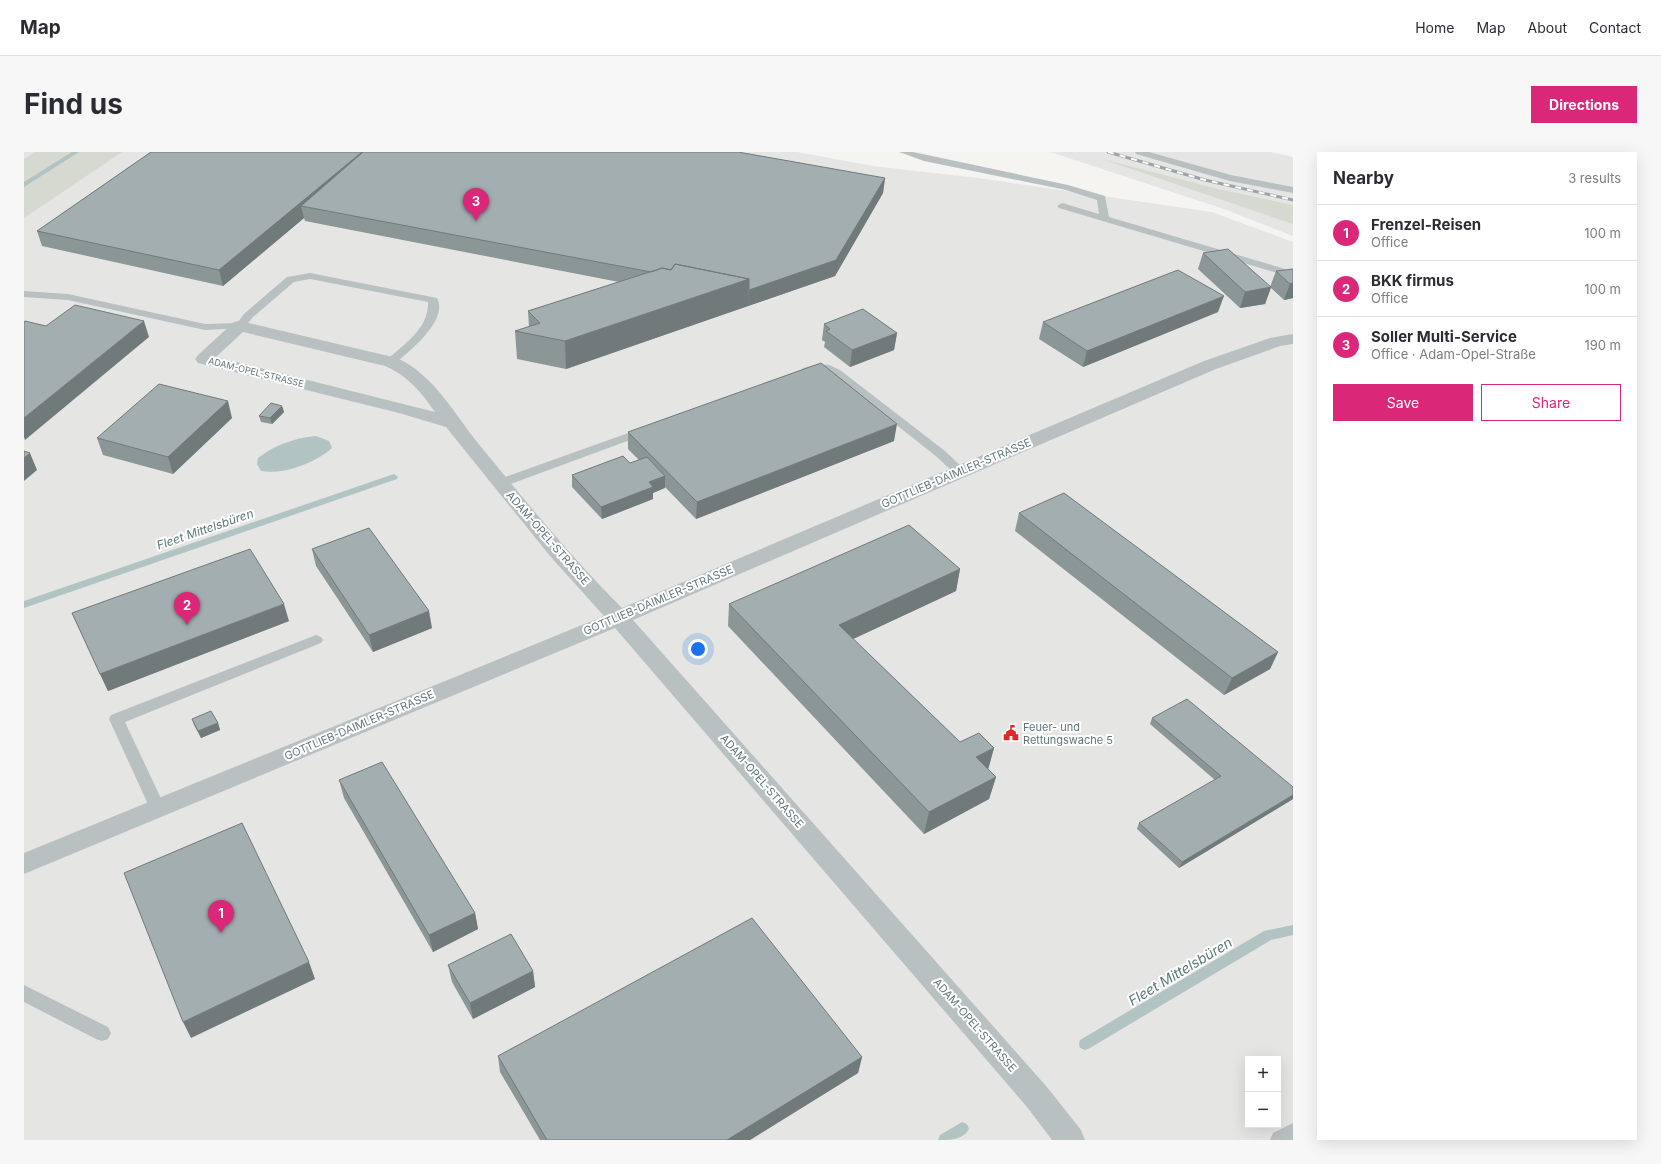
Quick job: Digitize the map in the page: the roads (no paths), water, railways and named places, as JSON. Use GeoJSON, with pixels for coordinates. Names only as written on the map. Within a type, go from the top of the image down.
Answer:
{"type":"FeatureCollection","features":[{"type":"Feature","properties":{"kind":"street","name":"ADAM-OPEL-STRASSE"},"geometry":{"type":"LineString","coordinates":[[452,423],[405,409],[204,359],[240,326],[391,362],[401,366],[423,383],[452,423],[598,598],[619,618],[1038,1097],[1070,1140]]}},
{"type":"Feature","properties":{"kind":"street","name":"GOTTLIEB-DAIMLER-STRASSE"},"geometry":{"type":"LineString","coordinates":[[24,864],[619,618],[1210,365],[1276,342],[1293,339]]}},
{"type":"Feature","properties":{"kind":"lane"},"geometry":{"type":"LineString","coordinates":[[904,152],[1068,188],[1102,198],[1104,218]]}},
{"type":"Feature","properties":{"kind":"lane"},"geometry":{"type":"LineString","coordinates":[[1139,152],[1230,178],[1293,190]]}},
{"type":"Feature","properties":{"kind":"lane"},"geometry":{"type":"LineString","coordinates":[[1062,206],[1278,270],[1293,277]]}},
{"type":"Feature","properties":{"kind":"lane"},"geometry":{"type":"LineString","coordinates":[[24,294],[68,297],[204,327],[240,326],[249,315],[291,279],[310,276],[433,300],[435,310],[430,324],[391,362]]}},
{"type":"Feature","properties":{"kind":"lane"},"geometry":{"type":"LineString","coordinates":[[795,374],[816,366],[825,366],[836,372],[941,454],[960,472]]}},
{"type":"Feature","properties":{"kind":"lane"},"geometry":{"type":"LineString","coordinates":[[501,483],[657,426]]}},
{"type":"Feature","properties":{"kind":"lane"},"geometry":{"type":"LineString","coordinates":[[158,809],[116,719],[316,640]]}},
{"type":"Feature","properties":{"kind":"lane"},"geometry":{"type":"LineString","coordinates":[[24,993],[102,1033]]}},
{"type":"Feature","properties":{"kind":"lane"},"geometry":{"type":"LineString","coordinates":[[1280,1140],[1293,1132]]}},
{"type":"Feature","properties":{"kind":"waterway","name":"Fleet Mittelsbüren"},"geometry":{"type":"LineString","coordinates":[[24,185],[76,152]]}},
{"type":"Feature","properties":{"kind":"waterway","name":"Fleet Mittelsbüren"},"geometry":{"type":"LineString","coordinates":[[24,605],[394,477]]}},
{"type":"Feature","properties":{"kind":"waterway","name":"Fleet Mittelsbüren"},"geometry":{"type":"LineString","coordinates":[[1085,1044],[1268,935],[1293,930]]}},
{"type":"Feature","properties":{"kind":"waterway","name":"Fleet Mittelsbüren"},"geometry":{"type":"LineString","coordinates":[[945,1140],[962,1129]]}},
{"type":"Feature","properties":{"kind":"railway"},"geometry":{"type":"LineString","coordinates":[[1108,152],[1205,180],[1293,200]]}},
{"type":"Feature","properties":{"kind":"place","name":"Soller Multi-Service"},"geometry":{"type":"Point","coordinates":[476,221]}},
{"type":"Feature","properties":{"kind":"place","name":"BKK firmus"},"geometry":{"type":"Point","coordinates":[187,625]}},
{"type":"Feature","properties":{"kind":"place","name":"Feuer- und Rettungswache 5"},"geometry":{"type":"Point","coordinates":[1011,733]}},
{"type":"Feature","properties":{"kind":"place","name":"Frenzel-Reisen"},"geometry":{"type":"Point","coordinates":[221,933]}}]}
